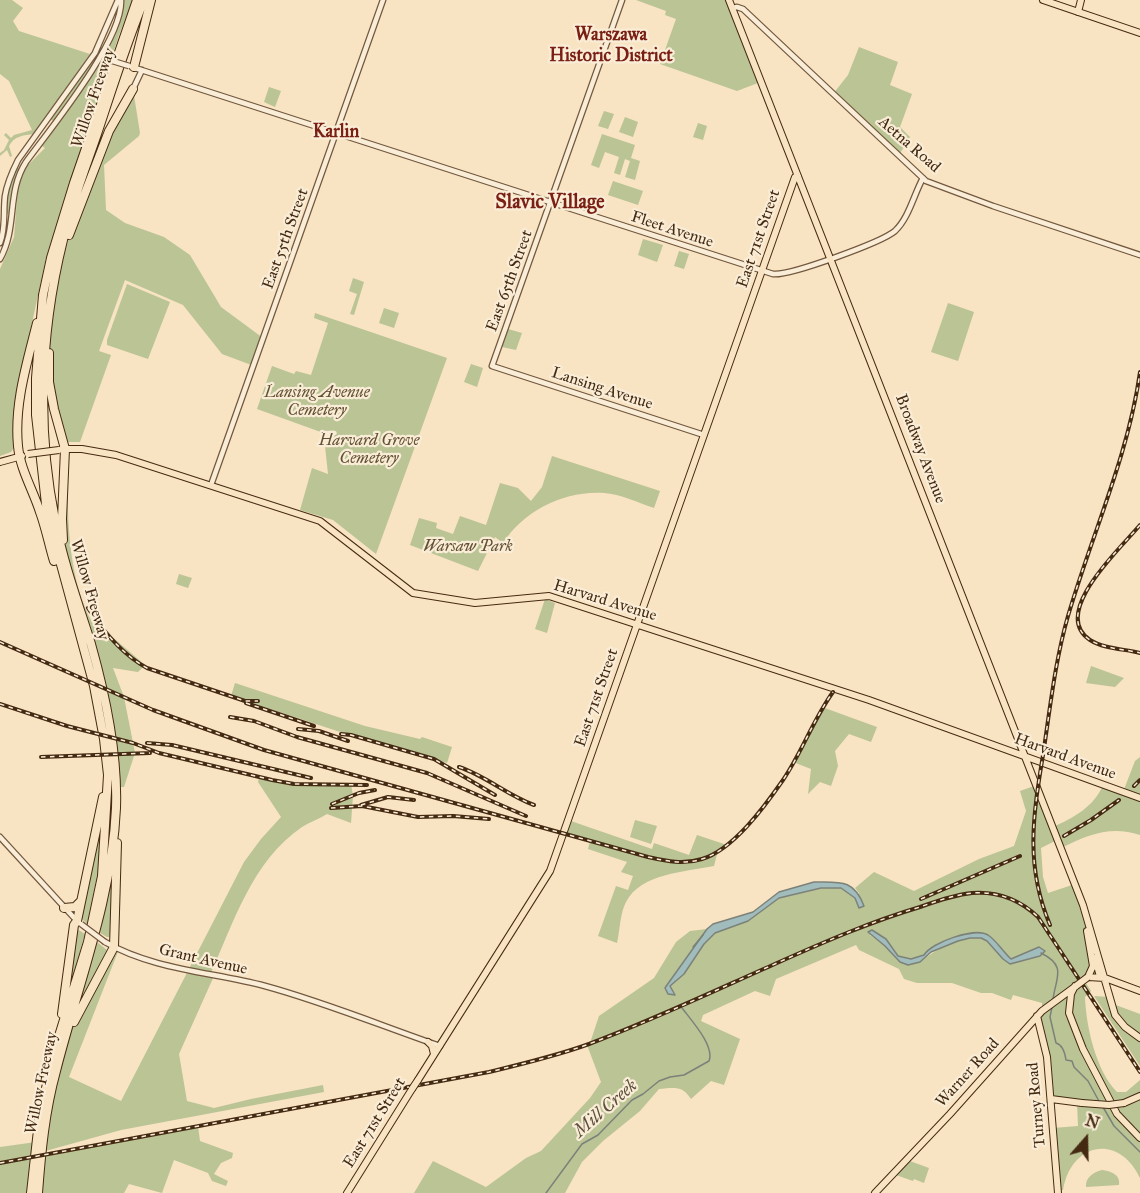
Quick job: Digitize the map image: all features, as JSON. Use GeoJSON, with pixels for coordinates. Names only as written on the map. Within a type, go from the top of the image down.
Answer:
{"type":"FeatureCollection","features":[{"type":"Feature","properties":{"kind":"highway","name":"Willow Freeway"},"geometry":{"type":"LineString","coordinates":[[31,1193],[40,1112],[88,942],[102,876],[108,775],[94,686],[50,527],[41,472],[36,416],[36,378],[43,295],[51,258],[74,183],[137,0]]}},
{"type":"Feature","properties":{"kind":"highway","name":"Willow Freeway"},"geometry":{"type":"LineString","coordinates":[[38,1193],[46,1115],[61,1039],[86,970],[100,912],[113,850],[116,806],[112,742],[107,711],[92,647],[64,556],[52,506],[42,418],[44,364],[56,273],[68,221],[129,36],[144,0]]}},
{"type":"Feature","properties":{"kind":"highway"},"geometry":{"type":"LineString","coordinates":[[135,68],[151,0]]}},
{"type":"Feature","properties":{"kind":"highway"},"geometry":{"type":"LineString","coordinates":[[56,273],[109,131],[133,89]]}},
{"type":"Feature","properties":{"kind":"highway"},"geometry":{"type":"LineString","coordinates":[[43,295],[20,391],[17,425],[58,575],[74,616]]}},
{"type":"Feature","properties":{"kind":"highway"},"geometry":{"type":"LineString","coordinates":[[48,325],[50,382],[62,449],[64,556]]}},
{"type":"Feature","properties":{"kind":"highway"},"geometry":{"type":"LineString","coordinates":[[61,1039],[74,926],[79,922],[81,901],[108,775]]}},
{"type":"Feature","properties":{"kind":"highway"},"geometry":{"type":"LineString","coordinates":[[61,1039],[114,947],[116,806]]}},
{"type":"Feature","properties":{"kind":"highway"},"geometry":{"type":"LineString","coordinates":[[64,908],[75,907],[81,901]]}},
{"type":"Feature","properties":{"kind":"main road","name":"Broadway Avenue"},"geometry":{"type":"LineString","coordinates":[[729,0],[1084,908],[1115,1015],[1125,1027],[1140,1038]]}},
{"type":"Feature","properties":{"kind":"main road"},"geometry":{"type":"LineString","coordinates":[[1043,0],[1140,33]]}},
{"type":"Feature","properties":{"kind":"main road"},"geometry":{"type":"LineString","coordinates":[[1078,12],[1082,0]]}},
{"type":"Feature","properties":{"kind":"main road","name":"East 71st Street"},"geometry":{"type":"LineString","coordinates":[[347,1193],[550,871],[795,177],[798,176]]}},
{"type":"Feature","properties":{"kind":"main road","name":"Harvard Avenue"},"geometry":{"type":"LineString","coordinates":[[0,462],[24,455],[62,449],[116,455],[320,521],[412,593],[475,603],[549,596],[852,695],[1140,798]]}},
{"type":"Feature","properties":{"kind":"main road"},"geometry":{"type":"LineString","coordinates":[[1009,751],[1019,741]]}},
{"type":"Feature","properties":{"kind":"main road","name":"Broadway Avenue"},"geometry":{"type":"LineString","coordinates":[[1084,908],[1093,966],[1088,977]]}},
{"type":"Feature","properties":{"kind":"main road"},"geometry":{"type":"LineString","coordinates":[[1086,922],[1098,969],[1105,978]]}},
{"type":"Feature","properties":{"kind":"main road"},"geometry":{"type":"LineString","coordinates":[[1088,977],[1105,978],[1140,991]]}},
{"type":"Feature","properties":{"kind":"main road","name":"Warner Road"},"geometry":{"type":"LineString","coordinates":[[875,1193],[950,1114],[1040,1013],[1088,977]]}},
{"type":"Feature","properties":{"kind":"main road"},"geometry":{"type":"LineString","coordinates":[[1076,986],[1071,994],[1068,1013],[1083,1049],[1117,1114],[1140,1137]]}},
{"type":"Feature","properties":{"kind":"main road","name":"Turney Road"},"geometry":{"type":"LineString","coordinates":[[1040,1013],[1047,1057],[1059,1193]]}},
{"type":"Feature","properties":{"kind":"main road"},"geometry":{"type":"LineString","coordinates":[[428,1042],[432,1046],[434,1055]]}},
{"type":"Feature","properties":{"kind":"main road"},"geometry":{"type":"LineString","coordinates":[[1051,1099],[1109,1105],[1124,1103],[1140,1096]]}},
{"type":"Feature","properties":{"kind":"street"},"geometry":{"type":"LineString","coordinates":[[0,259],[9,236],[13,195],[18,177],[26,162],[104,58],[119,0]]}},
{"type":"Feature","properties":{"kind":"street","name":"East 55th Street"},"geometry":{"type":"LineString","coordinates":[[212,485],[383,0]]}},
{"type":"Feature","properties":{"kind":"street","name":"East 65th Street"},"geometry":{"type":"LineString","coordinates":[[492,366],[622,0]]}},
{"type":"Feature","properties":{"kind":"street","name":"Aetna Road"},"geometry":{"type":"LineString","coordinates":[[732,8],[743,9],[926,181],[1140,255]]}},
{"type":"Feature","properties":{"kind":"street"},"geometry":{"type":"LineString","coordinates":[[0,243],[4,225],[5,195],[15,167],[95,53],[118,9]]}},
{"type":"Feature","properties":{"kind":"street","name":"Fleet Avenue"},"geometry":{"type":"LineString","coordinates":[[95,53],[104,58],[762,271],[782,274],[831,258],[894,232],[902,221],[923,178]]}},
{"type":"Feature","properties":{"kind":"street"},"geometry":{"type":"LineString","coordinates":[[133,89],[135,68]]}},
{"type":"Feature","properties":{"kind":"street","name":"Lansing Avenue"},"geometry":{"type":"LineString","coordinates":[[492,366],[704,435]]}},
{"type":"Feature","properties":{"kind":"street","name":"Grant Avenue"},"geometry":{"type":"LineString","coordinates":[[0,837],[64,908],[79,922],[114,947],[160,964],[264,986],[440,1046]]}},
{"type":"Feature","properties":{"kind":"green space"},"geometry":{"type":"Polygon","coordinates":[[[0,0],[12,0],[23,8],[13,21],[19,31],[90,54],[34,134],[20,137],[11,143],[9,146],[12,156],[10,157],[7,150],[0,156],[9,140],[4,135],[6,133],[11,138],[32,130],[9,81],[0,74],[0,0]]]}},
{"type":"Feature","properties":{"kind":"green space"},"geometry":{"type":"Polygon","coordinates":[[[123,0],[133,0],[70,182],[58,235],[46,258],[18,388],[13,419],[14,448],[11,452],[0,456],[0,269],[14,237],[18,186],[27,166],[45,148],[39,144],[101,57],[123,0]]]}},
{"type":"Feature","properties":{"kind":"green space"},"geometry":{"type":"Polygon","coordinates":[[[636,0],[726,0],[758,83],[737,91],[660,64],[676,19],[665,15],[666,11],[636,0]]]}},
{"type":"Feature","properties":{"kind":"green space"},"geometry":{"type":"Polygon","coordinates":[[[859,47],[898,62],[890,85],[912,94],[900,127],[910,137],[899,155],[833,94],[848,75],[859,47]]]}},
{"type":"Feature","properties":{"kind":"green space"},"geometry":{"type":"Polygon","coordinates":[[[92,61],[94,63],[53,121],[50,119],[92,61]]]}},
{"type":"Feature","properties":{"kind":"green space"},"geometry":{"type":"Polygon","coordinates":[[[269,87],[281,91],[275,107],[264,102],[269,87]]]}},
{"type":"Feature","properties":{"kind":"green space"},"geometry":{"type":"Polygon","coordinates":[[[133,89],[140,133],[104,165],[106,210],[125,223],[164,237],[190,255],[221,307],[263,338],[254,366],[222,354],[183,305],[125,280],[99,351],[111,355],[80,442],[63,442],[49,382],[48,325],[56,273],[109,131],[133,89]]]}},
{"type":"Feature","properties":{"kind":"green space"},"geometry":{"type":"Polygon","coordinates":[[[604,111],[614,114],[608,129],[598,126],[604,111]]]}},
{"type":"Feature","properties":{"kind":"green space"},"geometry":{"type":"Polygon","coordinates":[[[625,117],[638,122],[633,137],[619,132],[625,117]]]}},
{"type":"Feature","properties":{"kind":"green space"},"geometry":{"type":"Polygon","coordinates":[[[698,123],[707,126],[703,140],[693,137],[698,123]]]}},
{"type":"Feature","properties":{"kind":"green space"},"geometry":{"type":"Polygon","coordinates":[[[602,134],[635,145],[631,158],[640,161],[635,180],[625,177],[630,161],[625,159],[620,175],[614,173],[619,157],[605,152],[599,168],[591,165],[602,134]]]}},
{"type":"Feature","properties":{"kind":"green space"},"geometry":{"type":"Polygon","coordinates":[[[17,167],[20,169],[12,188],[10,213],[8,214],[6,213],[8,195],[17,167]]]}},
{"type":"Feature","properties":{"kind":"green space"},"geometry":{"type":"Polygon","coordinates":[[[613,181],[643,191],[638,205],[608,195],[613,181]]]}},
{"type":"Feature","properties":{"kind":"green space"},"geometry":{"type":"Polygon","coordinates":[[[643,239],[663,245],[657,262],[638,255],[643,239]]]}},
{"type":"Feature","properties":{"kind":"green space"},"geometry":{"type":"Polygon","coordinates":[[[679,251],[689,254],[684,269],[674,266],[679,251]]]}},
{"type":"Feature","properties":{"kind":"green space"},"geometry":{"type":"Polygon","coordinates":[[[353,278],[364,282],[354,315],[350,314],[357,294],[349,291],[353,278]]]}},
{"type":"Feature","properties":{"kind":"green space"},"geometry":{"type":"Polygon","coordinates":[[[127,284],[170,302],[148,359],[107,345],[127,284]]]}},
{"type":"Feature","properties":{"kind":"green space"},"geometry":{"type":"Polygon","coordinates":[[[948,303],[974,312],[958,361],[931,352],[948,303]]]}},
{"type":"Feature","properties":{"kind":"green space"},"geometry":{"type":"Polygon","coordinates":[[[384,308],[399,313],[394,328],[379,323],[384,308]]]}},
{"type":"Feature","properties":{"kind":"green space","name":"Harvard Grove Cemetery"},"geometry":{"type":"Polygon","coordinates":[[[315,313],[447,358],[376,554],[333,520],[300,510],[312,468],[328,474],[325,446],[329,435],[257,409],[272,366],[294,374],[296,371],[311,375],[328,323],[314,318],[315,313]]]}},
{"type":"Feature","properties":{"kind":"green space"},"geometry":{"type":"Polygon","coordinates":[[[508,329],[522,333],[516,350],[502,347],[508,329]]]}},
{"type":"Feature","properties":{"kind":"green space"},"geometry":{"type":"Polygon","coordinates":[[[471,364],[483,368],[477,387],[464,382],[471,364]]]}},
{"type":"Feature","properties":{"kind":"green space","name":"Warsaw Park"},"geometry":{"type":"Polygon","coordinates":[[[552,456],[660,491],[654,508],[604,493],[575,495],[561,499],[534,512],[522,521],[503,543],[495,537],[478,571],[410,545],[419,518],[437,523],[436,528],[453,534],[460,516],[486,525],[500,483],[518,488],[531,501],[542,487],[552,456]]]}},
{"type":"Feature","properties":{"kind":"green space"},"geometry":{"type":"Polygon","coordinates":[[[63,485],[68,485],[68,521],[72,560],[81,598],[88,615],[97,630],[103,629],[145,665],[138,672],[113,668],[124,697],[135,753],[124,787],[115,787],[107,711],[64,556],[63,485]]]}},
{"type":"Feature","properties":{"kind":"green space"},"geometry":{"type":"Polygon","coordinates":[[[179,574],[192,578],[188,588],[176,584],[179,574]]]}},
{"type":"Feature","properties":{"kind":"green space"},"geometry":{"type":"Polygon","coordinates":[[[545,599],[555,603],[547,633],[535,629],[545,599]]]}},
{"type":"Feature","properties":{"kind":"green space"},"geometry":{"type":"Polygon","coordinates":[[[1091,666],[1124,678],[1115,687],[1086,683],[1091,666]]]}},
{"type":"Feature","properties":{"kind":"green space"},"geometry":{"type":"Polygon","coordinates":[[[235,683],[365,726],[420,739],[422,737],[452,747],[447,763],[337,731],[231,696],[235,683]]]}},
{"type":"Feature","properties":{"kind":"green space"},"geometry":{"type":"Polygon","coordinates":[[[822,707],[877,727],[871,742],[849,734],[835,751],[838,766],[831,786],[820,782],[808,794],[811,769],[793,762],[822,707]]]}},
{"type":"Feature","properties":{"kind":"green space"},"geometry":{"type":"Polygon","coordinates":[[[1140,757],[1140,835],[1109,831],[1080,839],[1061,848],[1057,840],[1041,848],[1043,877],[1048,893],[1075,884],[1086,923],[1093,966],[1084,980],[1091,991],[1085,997],[1086,1009],[1090,1034],[1103,1072],[1117,1092],[1126,1092],[1140,1080],[1140,1178],[1131,1164],[1120,1154],[1109,1149],[1097,1149],[1085,1153],[1075,1162],[1063,1190],[1058,1190],[1053,1128],[1078,1126],[1077,1102],[1051,1099],[1037,1016],[1042,1011],[1042,1003],[1013,995],[1011,1000],[952,983],[917,983],[904,979],[899,969],[859,950],[856,945],[776,979],[770,996],[755,991],[703,1015],[701,1021],[740,1039],[724,1085],[711,1081],[691,1099],[681,1089],[659,1089],[640,1111],[603,1141],[582,1162],[565,1193],[414,1193],[433,1161],[486,1187],[526,1158],[541,1151],[590,1098],[601,1082],[587,1045],[590,1043],[599,1016],[654,978],[676,942],[690,931],[707,929],[665,988],[684,974],[704,944],[715,933],[748,921],[779,898],[821,888],[841,888],[855,898],[859,908],[859,893],[855,888],[874,872],[914,891],[979,859],[1014,846],[1026,811],[1020,791],[1037,785],[1053,827],[1075,816],[1088,806],[1103,785],[1123,792],[1135,761],[1140,757]],[[874,932],[870,935],[885,946],[900,962],[920,962],[949,944],[974,937],[984,939],[1010,964],[1020,956],[1010,959],[991,937],[982,933],[954,937],[936,945],[925,955],[911,959],[898,956],[894,949],[874,932]]]}},
{"type":"Feature","properties":{"kind":"green space"},"geometry":{"type":"Polygon","coordinates":[[[259,777],[294,784],[351,784],[353,796],[351,823],[327,814],[305,825],[285,841],[257,875],[227,934],[210,975],[214,976],[179,1054],[187,1101],[214,1108],[323,1085],[324,1092],[121,1130],[42,1152],[64,1042],[114,947],[119,949],[69,1077],[121,1101],[244,862],[281,817],[258,782],[259,777]]]}},
{"type":"Feature","properties":{"kind":"green space"},"geometry":{"type":"Polygon","coordinates":[[[568,820],[652,849],[654,843],[689,855],[697,835],[727,845],[717,854],[714,866],[665,875],[653,879],[633,892],[622,911],[617,943],[598,936],[616,886],[628,890],[633,876],[621,872],[627,862],[588,849],[590,841],[564,834],[568,820]]]}},
{"type":"Feature","properties":{"kind":"green space"},"geometry":{"type":"Polygon","coordinates":[[[635,820],[657,826],[651,844],[630,837],[635,820]]]}},
{"type":"Feature","properties":{"kind":"green space"},"geometry":{"type":"Polygon","coordinates":[[[102,823],[98,871],[87,924],[81,918],[102,823]]]}},
{"type":"Feature","properties":{"kind":"green space"},"geometry":{"type":"Polygon","coordinates":[[[113,864],[112,928],[107,937],[100,933],[113,864]]]}},
{"type":"Feature","properties":{"kind":"green space"},"geometry":{"type":"Polygon","coordinates":[[[77,929],[85,934],[68,993],[77,929]]]}},
{"type":"Feature","properties":{"kind":"green space"},"geometry":{"type":"Polygon","coordinates":[[[97,942],[107,950],[80,1002],[97,942]]]}},
{"type":"Feature","properties":{"kind":"green space"},"geometry":{"type":"Polygon","coordinates":[[[1094,996],[1110,997],[1113,1004],[1140,1014],[1140,1066],[1094,996]]]}},
{"type":"Feature","properties":{"kind":"green space"},"geometry":{"type":"Polygon","coordinates":[[[198,1126],[200,1141],[233,1153],[232,1158],[221,1163],[214,1174],[228,1181],[226,1186],[212,1181],[208,1173],[174,1160],[162,1193],[129,1184],[124,1193],[38,1193],[42,1157],[198,1126]]]}},
{"type":"Feature","properties":{"kind":"green space"},"geometry":{"type":"Polygon","coordinates":[[[36,1142],[31,1193],[0,1193],[0,1147],[36,1142]]]}},
{"type":"Feature","properties":{"kind":"green space"},"geometry":{"type":"Polygon","coordinates":[[[907,1160],[929,1168],[924,1183],[893,1174],[907,1160]]]}},
{"type":"Feature","properties":{"kind":"green space"},"geometry":{"type":"Polygon","coordinates":[[[1102,1170],[1115,1174],[1119,1185],[1086,1187],[1090,1176],[1102,1170]]]}},
{"type":"Feature","properties":{"kind":"water"},"geometry":{"type":"Polygon","coordinates":[[[814,882],[845,884],[856,891],[864,906],[859,908],[855,898],[841,888],[821,888],[779,898],[748,921],[715,933],[704,944],[684,974],[670,986],[675,995],[668,994],[665,988],[713,924],[753,912],[779,892],[814,882]]]}},
{"type":"Feature","properties":{"kind":"water"},"geometry":{"type":"Polygon","coordinates":[[[872,930],[886,939],[898,956],[911,959],[924,955],[944,941],[974,933],[988,935],[1011,959],[1039,947],[1045,951],[1040,956],[1010,964],[987,941],[981,938],[970,938],[931,952],[920,962],[908,965],[900,962],[868,932],[872,930]]]}},
{"type":"Feature","properties":{"kind":"waterway","name":"Mill Creek"},"geometry":{"type":"LineString","coordinates":[[693,947],[703,935]]}},
{"type":"Feature","properties":{"kind":"waterway","name":"Mill Creek"},"geometry":{"type":"LineString","coordinates":[[1041,953],[1057,967],[1053,999]]}},
{"type":"Feature","properties":{"kind":"waterway","name":"Mill Creek"},"geometry":{"type":"LineString","coordinates":[[1052,1007],[1050,1017],[1056,1043],[1062,1047],[1066,1060],[1072,1061],[1074,1067],[1088,1081],[1100,1103]]}},
{"type":"Feature","properties":{"kind":"waterway","name":"Mill Creek"},"geometry":{"type":"LineString","coordinates":[[546,1193],[582,1144],[598,1135],[632,1100],[659,1081],[684,1075],[709,1061],[709,1048],[682,1008]]}},
{"type":"Feature","properties":{"kind":"waterway","name":"Mill Creek"},"geometry":{"type":"LineString","coordinates":[[1103,1107],[1114,1126],[1140,1152]]}},
{"type":"Feature","properties":{"kind":"railway"},"geometry":{"type":"LineString","coordinates":[[1050,925],[1037,882],[1033,841],[1036,799],[1053,685],[1077,585],[1127,434],[1140,372]]}},
{"type":"Feature","properties":{"kind":"railway"},"geometry":{"type":"LineString","coordinates":[[1140,525],[1093,581],[1083,598],[1078,614],[1080,628],[1090,640],[1108,647],[1140,653]]}},
{"type":"Feature","properties":{"kind":"railway"},"geometry":{"type":"LineString","coordinates":[[88,608],[114,642],[147,668],[245,701],[258,701]]}},
{"type":"Feature","properties":{"kind":"railway"},"geometry":{"type":"LineString","coordinates":[[0,642],[153,710],[264,750],[648,857],[675,862],[702,859],[714,854],[737,837],[783,780],[833,692]]}},
{"type":"Feature","properties":{"kind":"railway"},"geometry":{"type":"LineString","coordinates":[[246,703],[314,726]]}},
{"type":"Feature","properties":{"kind":"railway"},"geometry":{"type":"LineString","coordinates":[[0,704],[67,726],[133,743],[159,753],[272,780],[294,784],[367,785]]}},
{"type":"Feature","properties":{"kind":"railway"},"geometry":{"type":"LineString","coordinates":[[230,717],[254,721],[297,737],[427,773],[526,816]]}},
{"type":"Feature","properties":{"kind":"railway"},"geometry":{"type":"LineString","coordinates":[[298,729],[319,731],[348,741]]}},
{"type":"Feature","properties":{"kind":"railway"},"geometry":{"type":"LineString","coordinates":[[341,734],[434,759],[495,795]]}},
{"type":"Feature","properties":{"kind":"railway"},"geometry":{"type":"LineString","coordinates":[[147,743],[172,745],[311,778]]}},
{"type":"Feature","properties":{"kind":"railway"},"geometry":{"type":"LineString","coordinates":[[41,757],[150,753]]}},
{"type":"Feature","properties":{"kind":"railway"},"geometry":{"type":"LineString","coordinates":[[459,767],[534,805]]}},
{"type":"Feature","properties":{"kind":"railway"},"geometry":{"type":"LineString","coordinates":[[1134,786],[1140,780]]}},
{"type":"Feature","properties":{"kind":"railway"},"geometry":{"type":"LineString","coordinates":[[332,804],[359,793],[375,790]]}},
{"type":"Feature","properties":{"kind":"railway"},"geometry":{"type":"LineString","coordinates":[[361,805],[388,797],[414,800]]}},
{"type":"Feature","properties":{"kind":"railway"},"geometry":{"type":"LineString","coordinates":[[1064,836],[1119,800]]}},
{"type":"Feature","properties":{"kind":"railway"},"geometry":{"type":"LineString","coordinates":[[331,808],[362,806],[418,817],[453,816],[489,819]]}},
{"type":"Feature","properties":{"kind":"railway"},"geometry":{"type":"LineString","coordinates":[[921,899],[1020,856]]}},
{"type":"Feature","properties":{"kind":"railway"},"geometry":{"type":"LineString","coordinates":[[0,1163],[489,1072],[552,1056],[637,1025],[865,926],[939,900],[972,893],[1000,895],[1016,901],[1038,917],[1140,1072]]}},
{"type":"Feature","properties":{"kind":"district","name":"Warszawa Historic District"},"geometry":{"type":"Point","coordinates":[611,46]}},
{"type":"Feature","properties":{"kind":"district","name":"Karlin"},"geometry":{"type":"Point","coordinates":[336,133]}},
{"type":"Feature","properties":{"kind":"district","name":"Slavic Village"},"geometry":{"type":"Point","coordinates":[550,203]}},
{"type":"Feature","properties":{"kind":"park label","name":"Lansing Avenue Cemetery"},"geometry":{"type":"Point","coordinates":[317,402]}}]}
